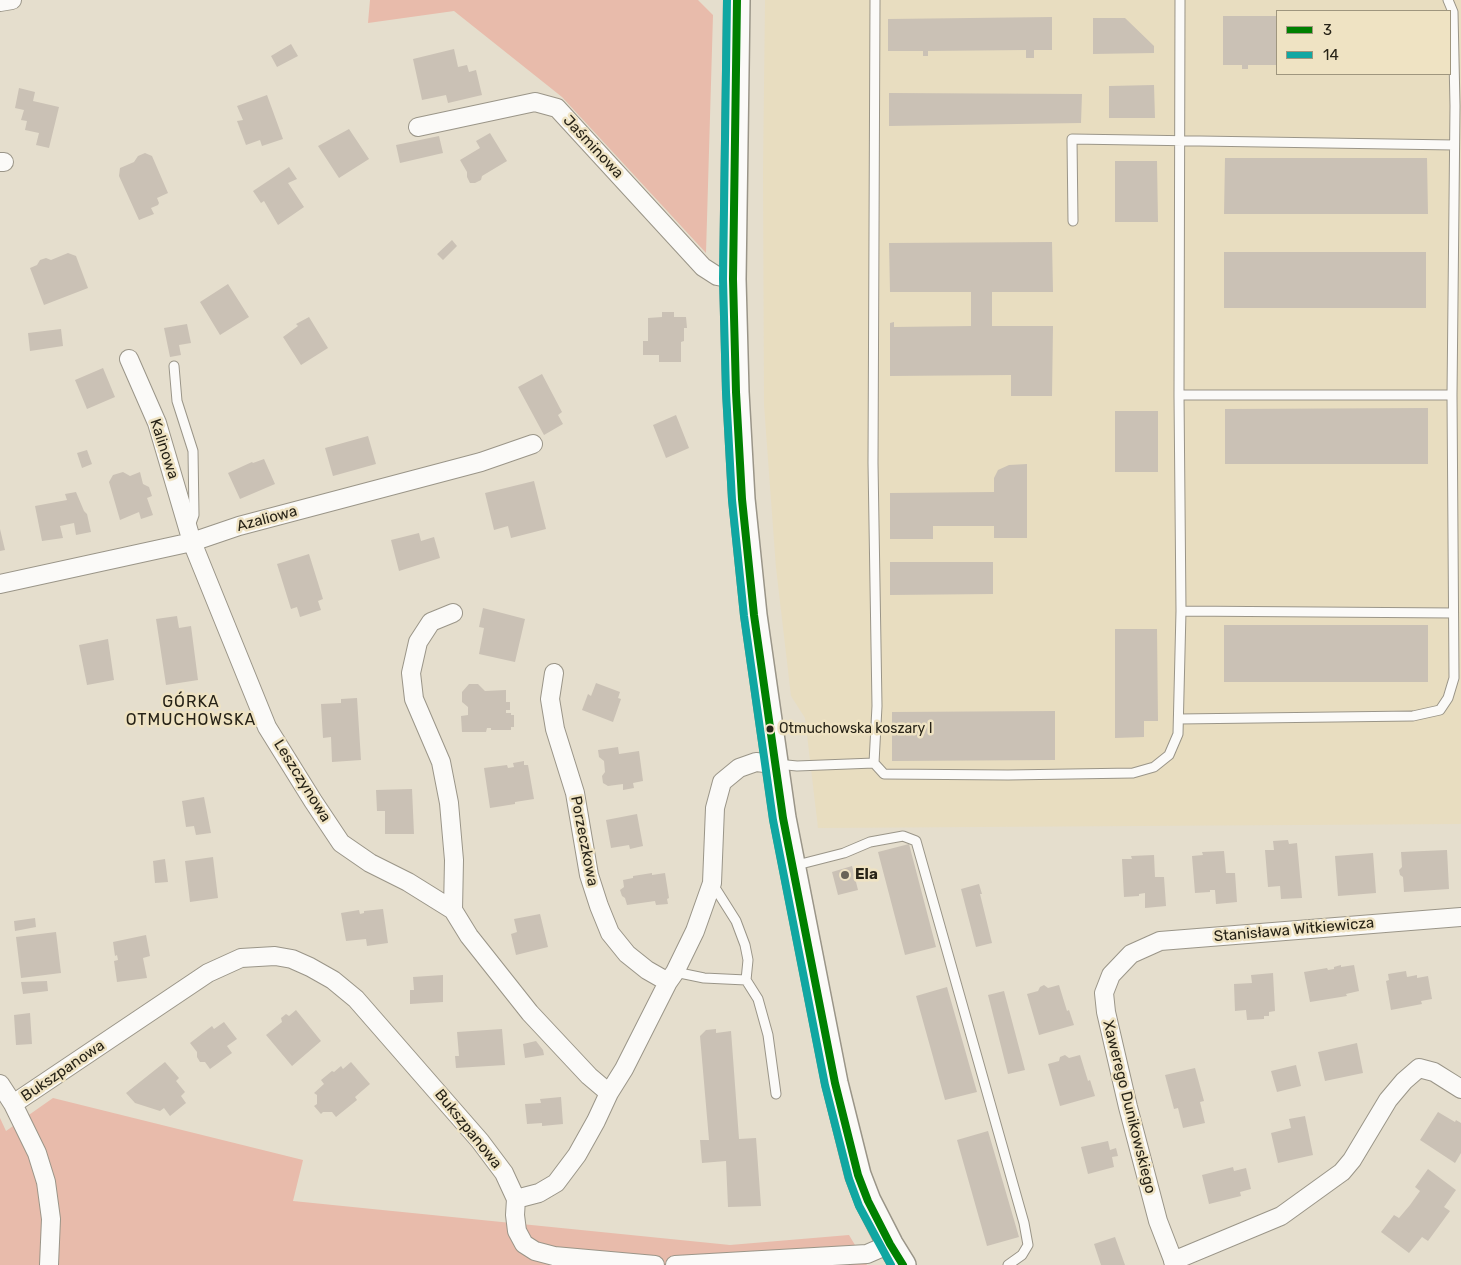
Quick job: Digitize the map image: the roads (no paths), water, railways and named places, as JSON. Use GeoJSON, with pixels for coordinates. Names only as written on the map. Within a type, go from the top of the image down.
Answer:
{"type":"FeatureCollection","features":[{"type":"Feature","properties":{"kind":"main road"},"geometry":{"type":"LineString","coordinates":[[737,0],[734,279],[736,392],[747,555],[774,764],[833,1073],[851,1151],[868,1201],[903,1265]]}},
{"type":"Feature","properties":{"kind":"street"},"geometry":{"type":"LineString","coordinates":[[0,2],[12,0]]}},
{"type":"Feature","properties":{"kind":"street","name":"Jaśminowa"},"geometry":{"type":"LineString","coordinates":[[418,127],[535,102],[557,108],[704,266],[717,276],[734,279]]}},
{"type":"Feature","properties":{"kind":"street","name":"Kalinowa"},"geometry":{"type":"LineString","coordinates":[[129,359],[157,423],[190,536]]}},
{"type":"Feature","properties":{"kind":"street","name":"Azaliowa"},"geometry":{"type":"LineString","coordinates":[[0,584],[190,536],[239,526],[481,462],[533,444]]}},
{"type":"Feature","properties":{"kind":"street","name":"Leszczynowa"},"geometry":{"type":"LineString","coordinates":[[190,536],[267,727],[341,843],[370,863],[408,882],[453,910],[469,936],[530,1013],[589,1076],[609,1093]]}},
{"type":"Feature","properties":{"kind":"street"},"geometry":{"type":"LineString","coordinates":[[453,614],[431,622],[418,642],[411,673],[414,699],[441,762],[449,803],[454,860],[453,910]]}},
{"type":"Feature","properties":{"kind":"street","name":"Porzeczkowa"},"geometry":{"type":"LineString","coordinates":[[554,673],[550,699],[555,728],[575,793],[589,875],[599,906],[610,933],[627,954],[647,970],[672,977]]}},
{"type":"Feature","properties":{"kind":"street"},"geometry":{"type":"LineString","coordinates":[[655,1265],[554,1256],[535,1251],[524,1244],[517,1231],[514,1215],[516,1199],[539,1193],[556,1183],[577,1155],[672,977],[694,931],[712,883],[715,808],[722,782],[739,768],[756,762],[774,764]]}},
{"type":"Feature","properties":{"kind":"street","name":"Stanisława Witkiewicza"},"geometry":{"type":"LineString","coordinates":[[1131,954],[1160,941],[1461,917]]}},
{"type":"Feature","properties":{"kind":"street","name":"Xawerego Dunikowskiego"},"geometry":{"type":"LineString","coordinates":[[1131,954],[1111,975],[1104,993],[1106,1012],[1155,1212],[1174,1263]]}},
{"type":"Feature","properties":{"kind":"street","name":"Bukszpanowa"},"geometry":{"type":"LineString","coordinates":[[13,1104],[208,973],[241,958],[275,956],[292,959],[333,980],[356,999],[480,1141],[504,1173],[516,1199]]}},
{"type":"Feature","properties":{"kind":"street"},"geometry":{"type":"LineString","coordinates":[[1174,1263],[1281,1216],[1342,1172],[1352,1160],[1388,1100],[1404,1080],[1419,1068],[1434,1072],[1461,1089]]}},
{"type":"Feature","properties":{"kind":"street"},"geometry":{"type":"LineString","coordinates":[[0,1084],[13,1104],[37,1153],[46,1182],[50,1219],[49,1265]]}},
{"type":"Feature","properties":{"kind":"street"},"geometry":{"type":"LineString","coordinates":[[675,1265],[744,1263],[867,1254],[890,1244]]}},
{"type":"Feature","properties":{"kind":"lane"},"geometry":{"type":"LineString","coordinates":[[875,0],[873,463],[877,706],[874,763],[884,774],[1008,775],[1133,773],[1154,767],[1169,755],[1178,734],[1181,611],[1179,395],[1180,0]]}},
{"type":"Feature","properties":{"kind":"lane"},"geometry":{"type":"LineString","coordinates":[[1179,719],[1413,716],[1440,710],[1448,698],[1454,678],[1452,395],[1454,145],[1458,106],[1453,12],[1448,0]]}},
{"type":"Feature","properties":{"kind":"lane"},"geometry":{"type":"LineString","coordinates":[[1073,221],[1072,138],[1454,145]]}},
{"type":"Feature","properties":{"kind":"lane"},"geometry":{"type":"LineString","coordinates":[[174,366],[177,401],[193,451],[194,515],[190,536]]}},
{"type":"Feature","properties":{"kind":"lane"},"geometry":{"type":"LineString","coordinates":[[1179,395],[1452,395]]}},
{"type":"Feature","properties":{"kind":"lane"},"geometry":{"type":"LineString","coordinates":[[1181,611],[1454,614]]}},
{"type":"Feature","properties":{"kind":"lane"},"geometry":{"type":"LineString","coordinates":[[774,764],[797,766],[874,763]]}},
{"type":"Feature","properties":{"kind":"lane"},"geometry":{"type":"LineString","coordinates":[[792,866],[844,853],[870,842],[903,836],[916,841],[1024,1223],[1028,1245],[1022,1256],[1008,1265]]}},
{"type":"Feature","properties":{"kind":"lane"},"geometry":{"type":"LineString","coordinates":[[712,883],[736,920],[746,945],[748,960],[746,980],[758,999],[768,1035],[776,1094]]}},
{"type":"Feature","properties":{"kind":"lane"},"geometry":{"type":"LineString","coordinates":[[672,977],[746,980]]}},
{"type":"Feature","properties":{"kind":"place","name":"Otmuchowska koszary I"},"geometry":{"type":"Point","coordinates":[770,729]}},
{"type":"Feature","properties":{"kind":"place","name":"Ela"},"geometry":{"type":"Point","coordinates":[845,875]}},
{"type":"Feature","properties":{"kind":"district","name":"GÓRKA OTMUCHOWSKA"},"geometry":{"type":"Point","coordinates":[191,711]}}]}
